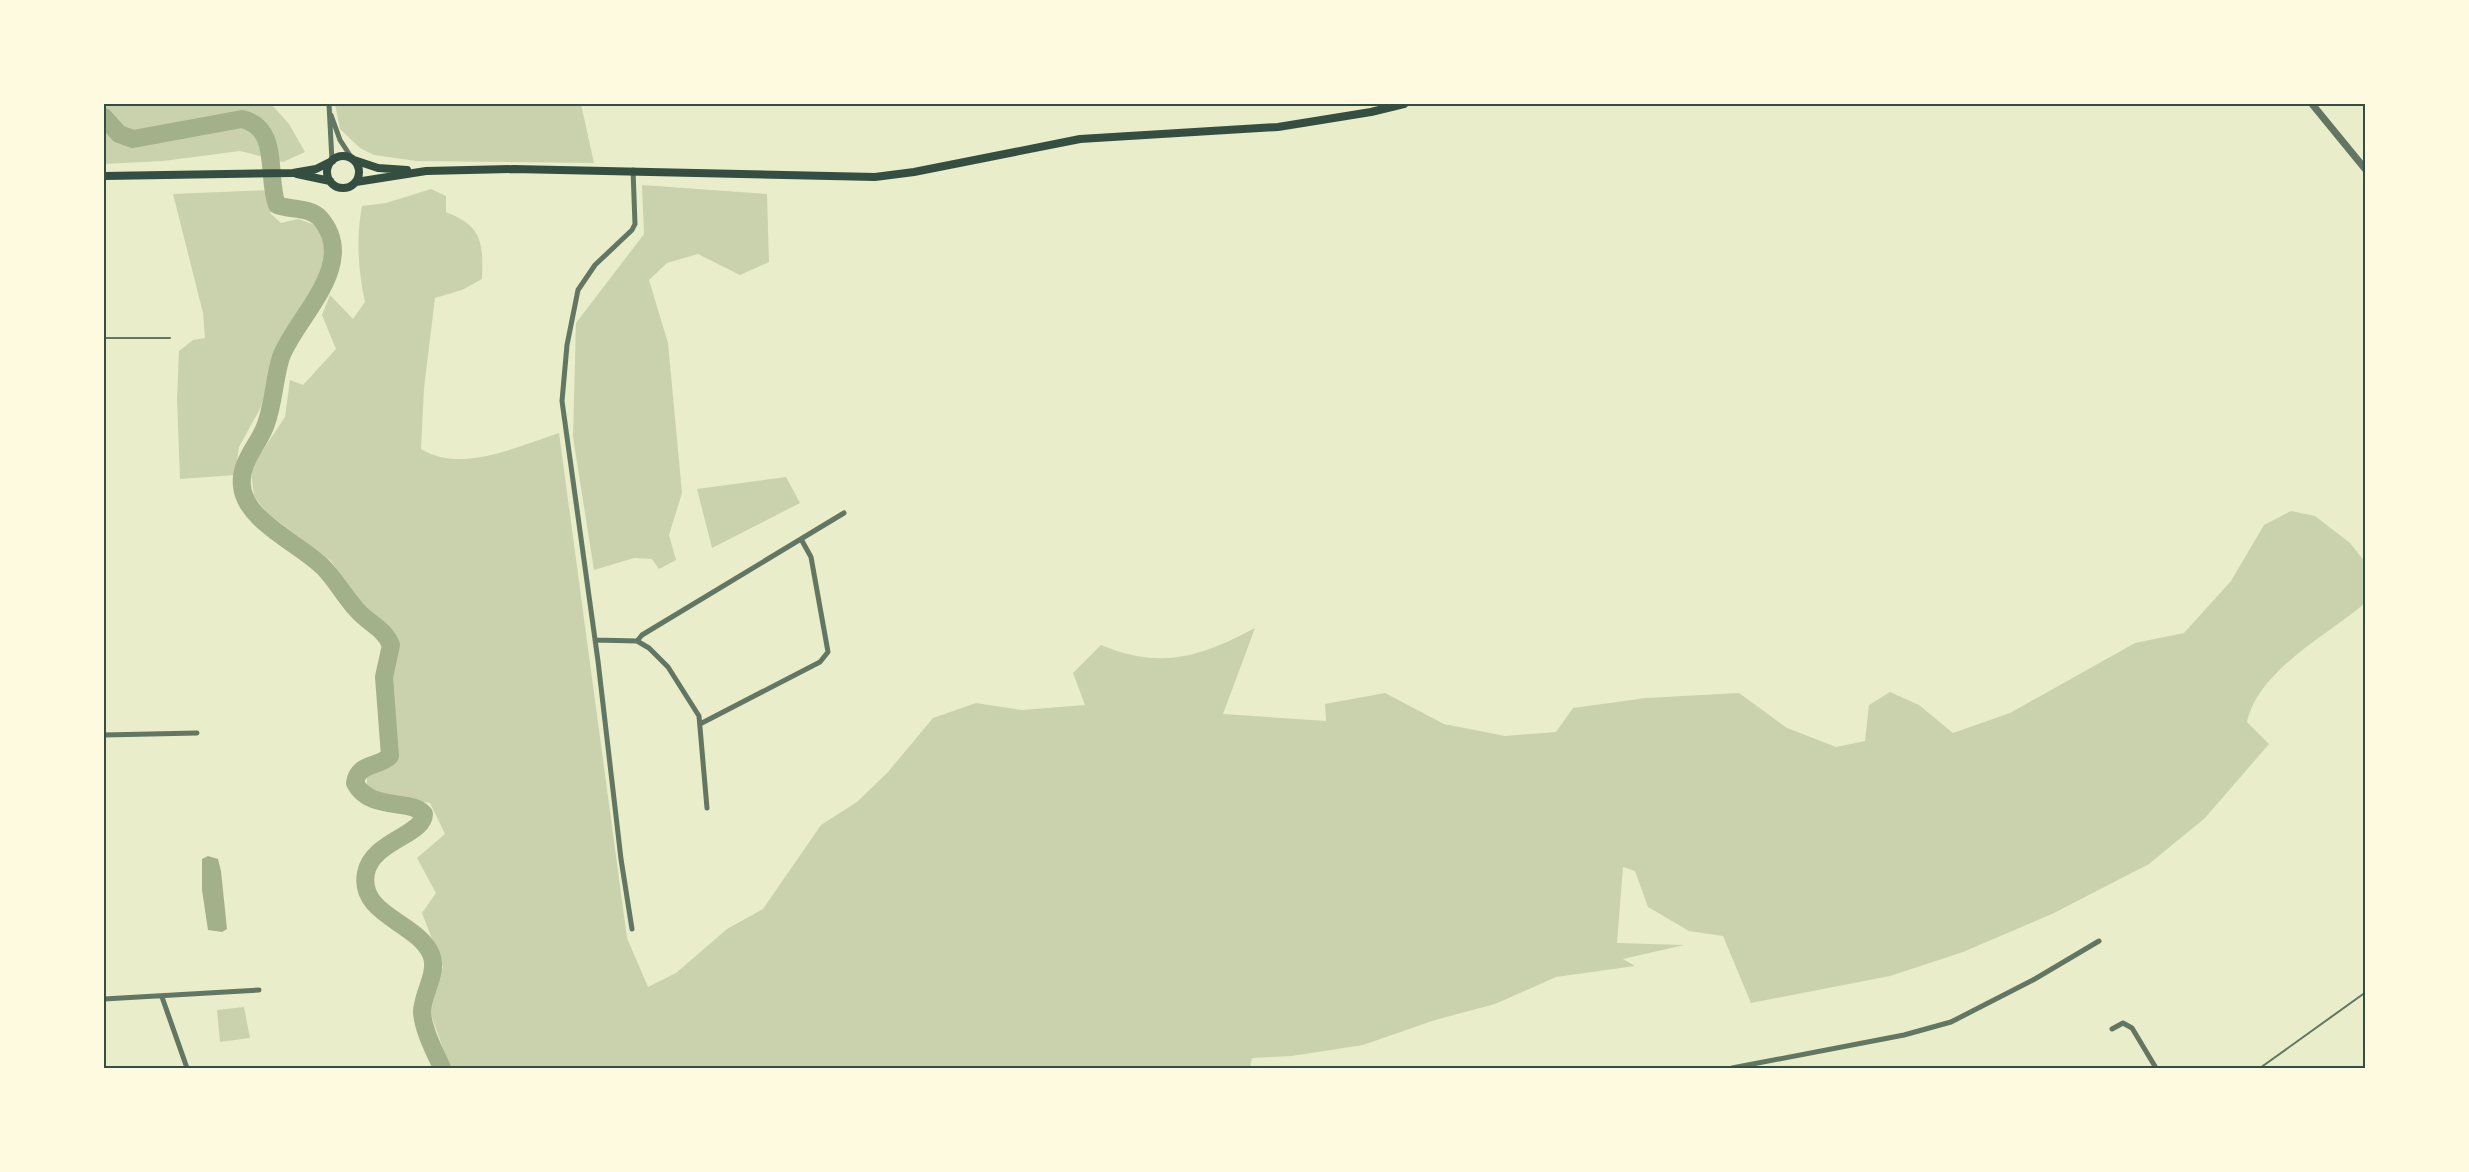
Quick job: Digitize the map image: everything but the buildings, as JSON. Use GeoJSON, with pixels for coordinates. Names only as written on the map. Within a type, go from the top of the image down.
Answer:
{"type":"FeatureCollection","features":[{"type":"Feature","properties":{"kind":"main road"},"geometry":{"type":"LineString","coordinates":[[104,176],[292,173],[316,169],[342,156],[378,168],[426,171],[633,170],[874,177],[914,172],[1080,139],[1278,127],[1404,104]]}},
{"type":"Feature","properties":{"kind":"main road"},"geometry":{"type":"LineString","coordinates":[[353,160],[359,172],[356,182]]}},
{"type":"Feature","properties":{"kind":"main road"},"geometry":{"type":"LineString","coordinates":[[330,182],[327,171],[332,161]]}},
{"type":"Feature","properties":{"kind":"main road"},"geometry":{"type":"LineString","coordinates":[[292,173],[330,182],[344,188],[356,182],[426,171]]}},
{"type":"Feature","properties":{"kind":"street"},"geometry":{"type":"LineString","coordinates":[[2312,104],[2366,170]]}},
{"type":"Feature","properties":{"kind":"street"},"geometry":{"type":"LineString","coordinates":[[329,107],[340,140],[353,160]]}},
{"type":"Feature","properties":{"kind":"street"},"geometry":{"type":"LineString","coordinates":[[329,107],[332,161]]}},
{"type":"Feature","properties":{"kind":"street"},"geometry":{"type":"LineString","coordinates":[[632,929],[621,859],[595,640],[564,423],[563,377],[570,321],[582,281],[632,230],[635,224],[633,170]]}},
{"type":"Feature","properties":{"kind":"street"},"geometry":{"type":"LineString","coordinates":[[637,641],[642,635],[844,513]]}},
{"type":"Feature","properties":{"kind":"street"},"geometry":{"type":"LineString","coordinates":[[700,724],[820,662],[828,652],[811,557],[801,539]]}},
{"type":"Feature","properties":{"kind":"street"},"geometry":{"type":"LineString","coordinates":[[595,640],[637,641],[649,648],[668,667],[699,716],[707,808]]}},
{"type":"Feature","properties":{"kind":"street"},"geometry":{"type":"LineString","coordinates":[[104,735],[197,733]]}},
{"type":"Feature","properties":{"kind":"street"},"geometry":{"type":"LineString","coordinates":[[1732,1068],[1904,1035],[1951,1022],[2099,941]]}},
{"type":"Feature","properties":{"kind":"street"},"geometry":{"type":"LineString","coordinates":[[104,999],[259,990]]}},
{"type":"Feature","properties":{"kind":"street"},"geometry":{"type":"LineString","coordinates":[[162,997],[187,1068]]}},
{"type":"Feature","properties":{"kind":"street"},"geometry":{"type":"LineString","coordinates":[[2112,1029],[2123,1023],[2132,1028],[2156,1068]]}},
{"type":"Feature","properties":{"kind":"lane"},"geometry":{"type":"LineString","coordinates":[[104,338],[170,339]]}},
{"type":"Feature","properties":{"kind":"lane"},"geometry":{"type":"LineString","coordinates":[[2260,1068],[2366,992]]}},
{"type":"Feature","properties":{"kind":"shaded area"},"geometry":{"type":"Polygon","coordinates":[[[104,104],[271,104],[289,124],[305,152],[283,162],[240,151],[163,161],[104,164],[104,104]]]}},
{"type":"Feature","properties":{"kind":"shaded area"},"geometry":{"type":"Polygon","coordinates":[[[335,104],[581,104],[594,163],[416,161],[374,155],[360,148],[340,129],[335,104]]]}},
{"type":"Feature","properties":{"kind":"shaded area"},"geometry":{"type":"Polygon","coordinates":[[[642,185],[767,194],[769,262],[740,275],[698,254],[667,263],[649,280],[668,343],[682,493],[669,535],[676,560],[659,569],[652,559],[634,558],[594,570],[573,437],[576,323],[644,234],[642,185]]]}},
{"type":"Feature","properties":{"kind":"shaded area"},"geometry":{"type":"Polygon","coordinates":[[[431,189],[446,196],[446,212],[467,224],[478,237],[482,255],[482,279],[462,290],[435,298],[424,388],[421,449],[437,456],[454,459],[471,458],[508,450],[559,433],[627,938],[648,987],[676,973],[727,929],[763,909],[821,825],[857,802],[888,772],[933,718],[976,703],[1022,710],[1085,705],[1073,673],[1101,645],[1143,657],[1180,657],[1198,653],[1255,628],[1223,714],[1326,721],[1325,704],[1385,693],[1444,724],[1505,736],[1556,732],[1573,708],[1646,698],[1739,693],[1787,728],[1836,747],[1865,741],[1869,705],[1890,692],[1919,705],[1953,733],[2010,713],[2135,643],[2184,633],[2231,581],[2264,525],[2291,511],[2315,516],[2350,543],[2365,562],[2365,603],[2296,655],[2265,686],[2254,703],[2247,722],[2269,744],[2205,818],[2149,864],[2052,914],[1963,952],[1890,976],[1751,1003],[1723,936],[1689,931],[1648,907],[1635,871],[1623,867],[1617,943],[1684,945],[1623,959],[1635,966],[1556,977],[1495,1004],[1435,1020],[1363,1045],[1292,1056],[1252,1058],[1250,1068],[450,1068],[428,1006],[443,967],[422,913],[436,893],[417,858],[445,834],[430,803],[383,796],[367,786],[367,775],[392,765],[394,723],[392,684],[396,651],[382,622],[363,609],[331,561],[267,513],[254,496],[251,473],[255,462],[285,417],[290,380],[303,385],[336,349],[322,315],[330,295],[353,319],[365,302],[359,254],[362,206],[386,203],[431,189]]]}},
{"type":"Feature","properties":{"kind":"shaded area"},"geometry":{"type":"Polygon","coordinates":[[[270,190],[276,210],[270,213],[281,223],[298,219],[318,226],[328,253],[320,283],[289,337],[277,350],[261,407],[239,447],[235,475],[180,479],[177,399],[179,351],[193,340],[205,338],[203,313],[173,194],[270,190]]]}},
{"type":"Feature","properties":{"kind":"shaded area"},"geometry":{"type":"Polygon","coordinates":[[[786,477],[800,503],[712,548],[697,489],[786,477]]]}},
{"type":"Feature","properties":{"kind":"shaded area"},"geometry":{"type":"Polygon","coordinates":[[[208,856],[218,859],[221,871],[227,929],[222,932],[208,930],[202,890],[202,859],[208,856]]]}},
{"type":"Feature","properties":{"kind":"shaded area"},"geometry":{"type":"Polygon","coordinates":[[[244,1007],[250,1038],[220,1042],[217,1010],[244,1007]]]}},
{"type":"Feature","properties":{"kind":"waterway"},"geometry":{"type":"LineString","coordinates":[[104,117],[119,134],[133,139],[242,119],[254,124],[262,132],[267,143],[277,205],[316,214],[330,236],[333,254],[329,272],[321,290],[281,357],[269,416],[263,432],[246,461],[242,486],[245,499],[263,521],[323,567],[352,605],[384,634],[391,645],[384,677],[390,756],[360,771],[355,783],[370,798],[410,806],[424,814],[416,828],[387,846],[370,862],[366,873],[366,887],[371,899],[379,909],[414,934],[431,954],[432,976],[422,1012],[427,1033],[442,1068]]}}]}
